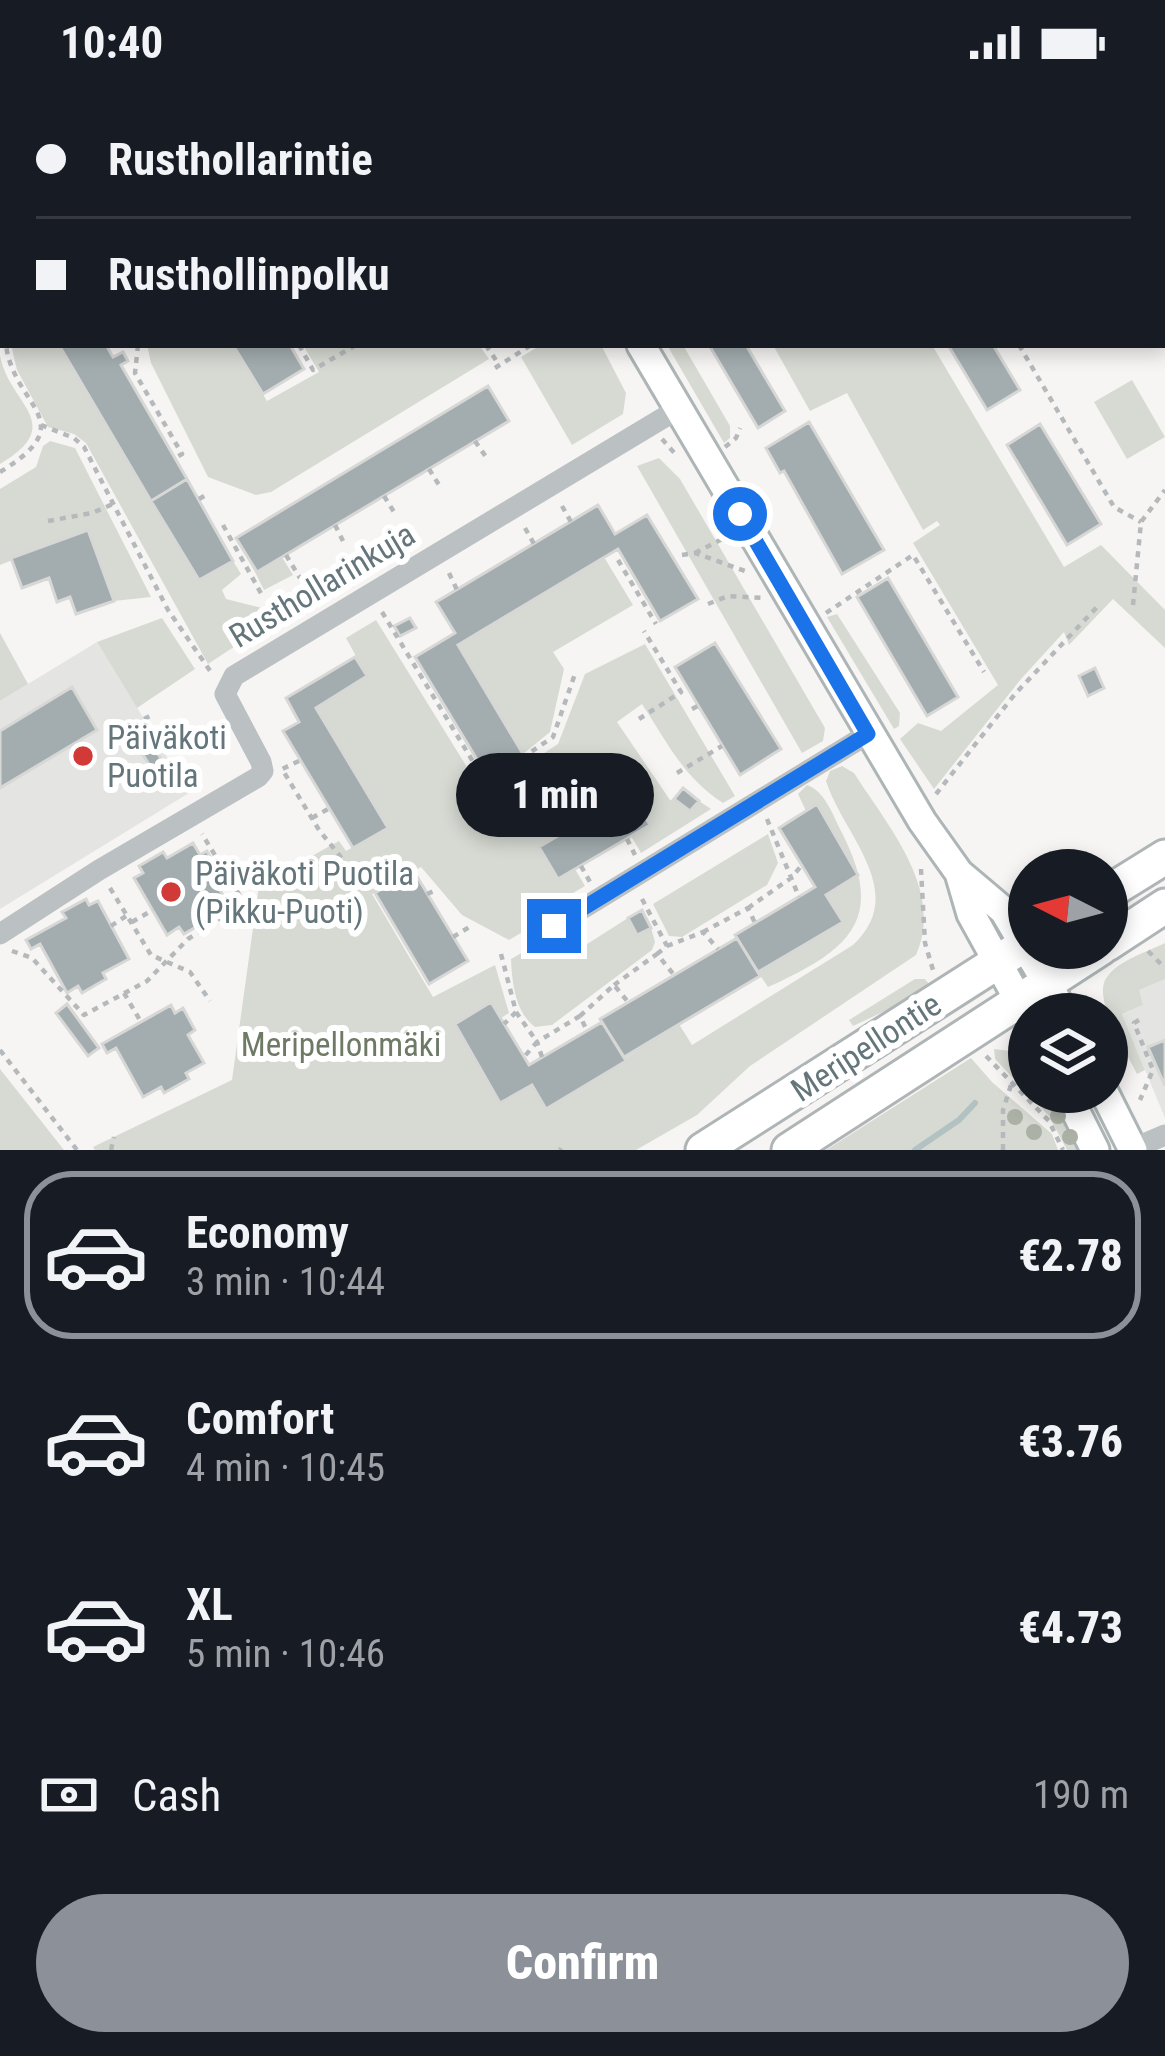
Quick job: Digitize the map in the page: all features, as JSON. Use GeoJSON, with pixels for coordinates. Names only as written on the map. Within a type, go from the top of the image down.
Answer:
{"type":"FeatureCollection","features":[{"type":"Feature","properties":{"kind":"main road"},"geometry":{"type":"LineString","coordinates":[[643,348],[868,734],[958,873],[970,914],[1008,942]]}},
{"type":"Feature","properties":{"kind":"main road"},"geometry":{"type":"LineString","coordinates":[[1128,880],[1165,856]]}},
{"type":"Feature","properties":{"kind":"main road","name":"Meripellontie"},"geometry":{"type":"LineString","coordinates":[[1128,930],[1165,906]]}},
{"type":"Feature","properties":{"kind":"main road","name":"Meripellontie"},"geometry":{"type":"LineString","coordinates":[[703,1150],[1008,956]]}},
{"type":"Feature","properties":{"kind":"main road"},"geometry":{"type":"LineString","coordinates":[[1036,969],[1054,993]]}},
{"type":"Feature","properties":{"kind":"main road","name":"Meripellontie"},"geometry":{"type":"LineString","coordinates":[[1039,993],[1069,969]]}},
{"type":"Feature","properties":{"kind":"main road","name":"Meripellontie"},"geometry":{"type":"LineString","coordinates":[[789,1150],[1008,1020]]}},
{"type":"Feature","properties":{"kind":"main road"},"geometry":{"type":"LineString","coordinates":[[1076,1113],[1095,1150]]}},
{"type":"Feature","properties":{"kind":"main road"},"geometry":{"type":"LineString","coordinates":[[1114,1113],[1132,1150]]}},
{"type":"Feature","properties":{"kind":"street","name":"Rusthollarinkuja"},"geometry":{"type":"LineString","coordinates":[[0,934],[99,870],[246,786],[263,771],[226,700],[226,685],[234,676],[678,409]]}},
{"type":"Feature","properties":{"kind":"street"},"geometry":{"type":"LineString","coordinates":[[554,926],[635,870],[868,734]]}},
{"type":"Feature","properties":{"kind":"street"},"geometry":{"type":"LineString","coordinates":[[1132,1150],[1165,1135]]}},
{"type":"Feature","properties":{"kind":"path"},"geometry":{"type":"LineString","coordinates":[[0,472],[29,455],[37,445],[41,425],[39,412],[11,370],[7,348]]}},
{"type":"Feature","properties":{"kind":"path"},"geometry":{"type":"LineString","coordinates":[[137,348],[132,376],[182,454],[175,458]]}},
{"type":"Feature","properties":{"kind":"path"},"geometry":{"type":"LineString","coordinates":[[301,348],[313,370],[351,348]]}},
{"type":"Feature","properties":{"kind":"path"},"geometry":{"type":"LineString","coordinates":[[488,348],[497,366],[526,348]]}},
{"type":"Feature","properties":{"kind":"path"},"geometry":{"type":"LineString","coordinates":[[1020,348],[1114,507],[1141,522]]}},
{"type":"Feature","properties":{"kind":"path"},"geometry":{"type":"LineString","coordinates":[[41,425],[84,447],[168,610],[208,672],[226,685]]}},
{"type":"Feature","properties":{"kind":"path"},"geometry":{"type":"LineString","coordinates":[[720,449],[736,438],[740,428]]}},
{"type":"Feature","properties":{"kind":"path"},"geometry":{"type":"LineString","coordinates":[[476,441],[486,457]]}},
{"type":"Feature","properties":{"kind":"path"},"geometry":{"type":"LineString","coordinates":[[429,469],[439,485]]}},
{"type":"Feature","properties":{"kind":"path"},"geometry":{"type":"LineString","coordinates":[[1133,604],[1141,522],[1165,490]]}},
{"type":"Feature","properties":{"kind":"path"},"geometry":{"type":"LineString","coordinates":[[384,496],[394,512]]}},
{"type":"Feature","properties":{"kind":"path"},"geometry":{"type":"LineString","coordinates":[[48,521],[112,503]]}},
{"type":"Feature","properties":{"kind":"path"},"geometry":{"type":"LineString","coordinates":[[560,503],[571,521]]}},
{"type":"Feature","properties":{"kind":"path"},"geometry":{"type":"LineString","coordinates":[[223,525],[263,597]]}},
{"type":"Feature","properties":{"kind":"path"},"geometry":{"type":"LineString","coordinates":[[335,525],[343,542]]}},
{"type":"Feature","properties":{"kind":"path"},"geometry":{"type":"LineString","coordinates":[[523,525],[534,544]]}},
{"type":"Feature","properties":{"kind":"path"},"geometry":{"type":"LineString","coordinates":[[221,539],[229,535]]}},
{"type":"Feature","properties":{"kind":"path"},"geometry":{"type":"LineString","coordinates":[[682,555],[728,536]]}},
{"type":"Feature","properties":{"kind":"path"},"geometry":{"type":"LineString","coordinates":[[695,553],[750,573]]}},
{"type":"Feature","properties":{"kind":"path"},"geometry":{"type":"LineString","coordinates":[[286,555],[300,578]]}},
{"type":"Feature","properties":{"kind":"path"},"geometry":{"type":"LineString","coordinates":[[821,616],[913,555],[984,672]]}},
{"type":"Feature","properties":{"kind":"path"},"geometry":{"type":"LineString","coordinates":[[617,560],[656,624]]}},
{"type":"Feature","properties":{"kind":"path"},"geometry":{"type":"LineString","coordinates":[[447,570],[457,590]]}},
{"type":"Feature","properties":{"kind":"path"},"geometry":{"type":"LineString","coordinates":[[372,594],[483,778],[489,780],[553,737],[575,670]]}},
{"type":"Feature","properties":{"kind":"path"},"geometry":{"type":"LineString","coordinates":[[708,604],[728,596],[764,598]]}},
{"type":"Feature","properties":{"kind":"path"},"geometry":{"type":"LineString","coordinates":[[932,798],[1015,694],[1097,607]]}},
{"type":"Feature","properties":{"kind":"path"},"geometry":{"type":"LineString","coordinates":[[639,719],[681,692],[644,631]]}},
{"type":"Feature","properties":{"kind":"path"},"geometry":{"type":"LineString","coordinates":[[677,773],[722,746]]}},
{"type":"Feature","properties":{"kind":"path"},"geometry":{"type":"LineString","coordinates":[[299,761],[282,769],[352,871]]}},
{"type":"Feature","properties":{"kind":"path"},"geometry":{"type":"LineString","coordinates":[[758,802],[799,896]]}},
{"type":"Feature","properties":{"kind":"path"},"geometry":{"type":"LineString","coordinates":[[312,818],[328,808]]}},
{"type":"Feature","properties":{"kind":"path"},"geometry":{"type":"LineString","coordinates":[[0,951],[32,958],[85,1015],[146,981],[188,939],[240,904],[199,822]]}},
{"type":"Feature","properties":{"kind":"path"},"geometry":{"type":"LineString","coordinates":[[627,838],[635,870],[667,946]]}},
{"type":"Feature","properties":{"kind":"path"},"geometry":{"type":"LineString","coordinates":[[524,1057],[536,1042],[580,1016],[667,946],[748,908],[802,865]]}},
{"type":"Feature","properties":{"kind":"path"},"geometry":{"type":"LineString","coordinates":[[581,866],[594,888]]}},
{"type":"Feature","properties":{"kind":"path"},"geometry":{"type":"LineString","coordinates":[[921,869],[928,961]]}},
{"type":"Feature","properties":{"kind":"path"},"geometry":{"type":"LineString","coordinates":[[99,870],[152,955],[190,972],[210,1001]]}},
{"type":"Feature","properties":{"kind":"path"},"geometry":{"type":"LineString","coordinates":[[748,908],[755,923]]}},
{"type":"Feature","properties":{"kind":"path"},"geometry":{"type":"LineString","coordinates":[[111,926],[152,910]]}},
{"type":"Feature","properties":{"kind":"path"},"geometry":{"type":"LineString","coordinates":[[453,937],[471,926]]}},
{"type":"Feature","properties":{"kind":"path"},"geometry":{"type":"LineString","coordinates":[[703,932],[718,949]]}},
{"type":"Feature","properties":{"kind":"path"},"geometry":{"type":"LineString","coordinates":[[1146,950],[1165,968]]}},
{"type":"Feature","properties":{"kind":"path"},"geometry":{"type":"LineString","coordinates":[[501,954],[516,1012],[542,1057]]}},
{"type":"Feature","properties":{"kind":"path"},"geometry":{"type":"LineString","coordinates":[[657,954],[674,974]]}},
{"type":"Feature","properties":{"kind":"path"},"geometry":{"type":"LineString","coordinates":[[614,985],[628,1002]]}},
{"type":"Feature","properties":{"kind":"path"},"geometry":{"type":"LineString","coordinates":[[124,993],[141,1022]]}},
{"type":"Feature","properties":{"kind":"path"},"geometry":{"type":"LineString","coordinates":[[504,1024],[516,1012]]}},
{"type":"Feature","properties":{"kind":"path"},"geometry":{"type":"LineString","coordinates":[[580,1016],[587,1031]]}},
{"type":"Feature","properties":{"kind":"path"},"geometry":{"type":"LineString","coordinates":[[1139,1020],[1134,1023],[1136,1032],[1153,1070],[1140,1100]]}},
{"type":"Feature","properties":{"kind":"path"},"geometry":{"type":"LineString","coordinates":[[0,1050],[77,1150]]}},
{"type":"Feature","properties":{"kind":"path"},"geometry":{"type":"LineString","coordinates":[[983,1052],[1008,1081]]}},
{"type":"Feature","properties":{"kind":"path"},"geometry":{"type":"LineString","coordinates":[[1003,1150],[1008,1094]]}},
{"type":"Feature","properties":{"kind":"path"},"geometry":{"type":"LineString","coordinates":[[1041,1113],[1064,1150]]}},
{"type":"Feature","properties":{"kind":"path"},"geometry":{"type":"LineString","coordinates":[[111,1150],[113,1137]]}},
{"type":"Feature","properties":{"kind":"shaded area","name":"Päiväkoti Puotila"},"geometry":{"type":"Polygon","coordinates":[[[97,642],[189,793],[0,909],[0,701],[97,642]]]}},
{"type":"Feature","properties":{"kind":"shaded area"},"geometry":{"type":"Polygon","coordinates":[[[1165,979],[1165,1118],[1128,1029],[1128,1011],[1143,1005],[1138,990],[1165,979]]]}},
{"type":"Feature","properties":{"kind":"green space"},"geometry":{"type":"Polygon","coordinates":[[[12,348],[61,348],[199,579],[233,561],[241,574],[222,590],[226,599],[266,609],[248,621],[255,633],[208,664],[86,443],[74,434],[48,427],[17,370],[12,348]]]}},
{"type":"Feature","properties":{"kind":"green space"},"geometry":{"type":"Polygon","coordinates":[[[148,348],[235,348],[267,401],[319,372],[305,348],[481,348],[489,359],[271,492],[256,495],[208,477],[148,348]]]}},
{"type":"Feature","properties":{"kind":"green space"},"geometry":{"type":"Polygon","coordinates":[[[536,348],[603,348],[626,393],[623,414],[572,445],[521,357],[536,348]]]}},
{"type":"Feature","properties":{"kind":"green space"},"geometry":{"type":"Polygon","coordinates":[[[669,348],[685,348],[730,426],[730,438],[724,443],[669,348]]]}},
{"type":"Feature","properties":{"kind":"green space"},"geometry":{"type":"Polygon","coordinates":[[[775,348],[934,348],[1064,567],[1101,545],[1165,610],[1165,648],[1113,599],[1069,645],[1064,632],[934,789],[900,739],[918,723],[941,731],[998,685],[913,543],[940,525],[937,521],[923,530],[847,393],[810,411],[775,348]]]}},
{"type":"Feature","properties":{"kind":"green space"},"geometry":{"type":"Polygon","coordinates":[[[0,355],[32,424],[30,437],[20,450],[0,464],[0,355]]]}},
{"type":"Feature","properties":{"kind":"green space"},"geometry":{"type":"Polygon","coordinates":[[[1132,380],[1165,437],[1127,459],[1094,402],[1132,380]]]}},
{"type":"Feature","properties":{"kind":"green space"},"geometry":{"type":"Polygon","coordinates":[[[50,441],[75,448],[151,597],[114,601],[87,530],[0,565],[0,489],[36,467],[43,446],[50,441]]]}},
{"type":"Feature","properties":{"kind":"green space"},"geometry":{"type":"Polygon","coordinates":[[[659,458],[680,479],[825,728],[823,741],[802,753],[637,466],[659,458]]]}},
{"type":"Feature","properties":{"kind":"green space"},"geometry":{"type":"Polygon","coordinates":[[[245,552],[257,572],[282,557],[293,575],[264,590],[245,552]]]}},
{"type":"Feature","properties":{"kind":"green space"},"geometry":{"type":"Polygon","coordinates":[[[604,557],[633,605],[553,652],[564,669],[550,732],[523,754],[458,645],[604,557]]]}},
{"type":"Feature","properties":{"kind":"green space"},"geometry":{"type":"Polygon","coordinates":[[[837,614],[900,713],[899,726],[894,729],[827,617],[837,614]]]}},
{"type":"Feature","properties":{"kind":"green space"},"geometry":{"type":"Polygon","coordinates":[[[162,618],[195,669],[137,708],[97,642],[162,618]]]}},
{"type":"Feature","properties":{"kind":"green space","name":"Meripellonmäki"},"geometry":{"type":"Polygon","coordinates":[[[376,620],[483,793],[558,744],[585,674],[645,644],[735,796],[723,803],[697,782],[642,704],[617,722],[670,800],[690,811],[699,801],[711,809],[641,853],[631,836],[630,793],[540,847],[558,879],[575,869],[585,886],[542,911],[545,919],[509,940],[462,915],[421,867],[372,894],[433,997],[495,965],[509,1013],[501,1018],[490,1002],[455,1025],[500,1103],[532,1085],[547,1108],[679,1024],[692,1045],[853,945],[869,925],[874,884],[826,781],[830,771],[842,766],[854,773],[882,814],[918,883],[923,931],[916,955],[750,1066],[697,1115],[636,1150],[95,1150],[93,1147],[232,1080],[259,885],[339,841],[346,851],[387,828],[316,708],[367,676],[346,638],[376,620]]]}},
{"type":"Feature","properties":{"kind":"green space"},"geometry":{"type":"Polygon","coordinates":[[[0,633],[28,684],[0,701],[0,633]]]}},
{"type":"Feature","properties":{"kind":"green space"},"geometry":{"type":"Polygon","coordinates":[[[807,785],[831,809],[857,874],[818,805],[806,811],[798,794],[807,785]]]}},
{"type":"Feature","properties":{"kind":"green space"},"geometry":{"type":"Polygon","coordinates":[[[768,834],[778,863],[767,885],[682,937],[669,936],[653,904],[768,834]]]}},
{"type":"Feature","properties":{"kind":"green space"},"geometry":{"type":"Polygon","coordinates":[[[858,875],[860,908],[840,944],[768,987],[758,972],[842,923],[826,895],[858,875]]]}},
{"type":"Feature","properties":{"kind":"green space"},"geometry":{"type":"Polygon","coordinates":[[[628,918],[637,935],[651,928],[652,950],[552,1025],[535,1027],[528,1021],[514,987],[511,959],[558,932],[573,953],[628,918]]]}},
{"type":"Feature","properties":{"kind":"green space"},"geometry":{"type":"Polygon","coordinates":[[[1165,943],[1165,979],[1139,990],[1143,1005],[1128,1011],[1128,993],[1104,993],[1103,986],[1116,969],[1128,969],[1128,961],[1165,943]]]}},
{"type":"Feature","properties":{"kind":"green space"},"geometry":{"type":"Polygon","coordinates":[[[915,979],[929,984],[919,995],[853,1026],[849,1020],[915,979]]]}},
{"type":"Feature","properties":{"kind":"green space"},"geometry":{"type":"Polygon","coordinates":[[[1128,1029],[1145,1070],[1137,1074],[1128,1056],[1128,1029]]]}},
{"type":"Feature","properties":{"kind":"green space"},"geometry":{"type":"Polygon","coordinates":[[[994,1049],[1008,1051],[1008,1073],[995,1059],[994,1049]]]}},
{"type":"Feature","properties":{"kind":"green space"},"geometry":{"type":"Polygon","coordinates":[[[971,1058],[1008,1096],[1008,1113],[1028,1113],[1052,1134],[1058,1150],[826,1150],[971,1058]]]}},
{"type":"Feature","properties":{"kind":"green space"},"geometry":{"type":"Polygon","coordinates":[[[0,1069],[64,1150],[0,1150],[0,1069]]]}},
{"type":"Feature","properties":{"kind":"green space"},"geometry":{"type":"Polygon","coordinates":[[[1046,1113],[1062,1113],[1081,1150],[1067,1150],[1046,1113]]]}},
{"type":"Feature","properties":{"kind":"building"},"geometry":{"type":"Polygon","coordinates":[[[61,348],[108,348],[113,357],[123,352],[128,361],[121,365],[187,479],[151,501],[61,348]]]}},
{"type":"Feature","properties":{"kind":"building"},"geometry":{"type":"Polygon","coordinates":[[[235,348],[292,348],[304,369],[263,394],[235,348]]]}},
{"type":"Feature","properties":{"kind":"building"},"geometry":{"type":"Polygon","coordinates":[[[711,348],[748,348],[785,411],[758,428],[711,348]]]}},
{"type":"Feature","properties":{"kind":"building"},"geometry":{"type":"Polygon","coordinates":[[[950,348],[995,348],[1020,390],[987,410],[950,348]]]}},
{"type":"Feature","properties":{"kind":"building"},"geometry":{"type":"Polygon","coordinates":[[[488,386],[509,421],[257,572],[236,538],[488,386]]]}},
{"type":"Feature","properties":{"kind":"building"},"geometry":{"type":"Polygon","coordinates":[[[809,422],[884,550],[842,574],[766,448],[809,422]]]}},
{"type":"Feature","properties":{"kind":"building"},"geometry":{"type":"Polygon","coordinates":[[[1040,424],[1101,524],[1067,545],[1007,445],[1040,424]]]}},
{"type":"Feature","properties":{"kind":"building"},"geometry":{"type":"Polygon","coordinates":[[[187,479],[233,561],[199,580],[151,501],[187,479]]]}},
{"type":"Feature","properties":{"kind":"building"},"geometry":{"type":"Polygon","coordinates":[[[598,505],[615,534],[647,515],[698,599],[660,621],[618,549],[458,645],[523,754],[487,776],[415,657],[455,633],[436,602],[598,505]]]}},
{"type":"Feature","properties":{"kind":"building"},"geometry":{"type":"Polygon","coordinates":[[[88,530],[114,601],[76,614],[70,597],[57,602],[49,578],[22,588],[11,558],[88,530]]]}},
{"type":"Feature","properties":{"kind":"building"},"geometry":{"type":"Polygon","coordinates":[[[888,578],[958,697],[927,716],[857,597],[888,578]]]}},
{"type":"Feature","properties":{"kind":"building"},"geometry":{"type":"Polygon","coordinates":[[[266,609],[273,622],[255,633],[247,621],[266,609]]]}},
{"type":"Feature","properties":{"kind":"building"},"geometry":{"type":"Polygon","coordinates":[[[410,618],[416,628],[400,636],[394,626],[410,618]]]}},
{"type":"Feature","properties":{"kind":"building"},"geometry":{"type":"Polygon","coordinates":[[[715,643],[781,749],[740,775],[675,667],[715,643]]]}},
{"type":"Feature","properties":{"kind":"building"},"geometry":{"type":"Polygon","coordinates":[[[355,657],[367,676],[316,708],[388,828],[353,848],[283,731],[299,722],[286,698],[355,657]]]}},
{"type":"Feature","properties":{"kind":"building"},"geometry":{"type":"Polygon","coordinates":[[[1095,668],[1104,688],[1088,696],[1079,676],[1095,668]]]}},
{"type":"Feature","properties":{"kind":"building"},"geometry":{"type":"Polygon","coordinates":[[[72,687],[97,730],[0,788],[0,731],[72,687]]]}},
{"type":"Feature","properties":{"kind":"building"},"geometry":{"type":"Polygon","coordinates":[[[146,735],[163,762],[152,769],[135,742],[146,735]]]}},
{"type":"Feature","properties":{"kind":"building"},"geometry":{"type":"Polygon","coordinates":[[[683,788],[699,801],[690,811],[674,799],[683,788]]]}},
{"type":"Feature","properties":{"kind":"building"},"geometry":{"type":"Polygon","coordinates":[[[631,793],[650,825],[558,879],[539,847],[631,793]]]}},
{"type":"Feature","properties":{"kind":"building"},"geometry":{"type":"Polygon","coordinates":[[[817,804],[858,875],[826,895],[843,922],[758,972],[735,935],[815,887],[779,828],[817,804]]]}},
{"type":"Feature","properties":{"kind":"building"},"geometry":{"type":"Polygon","coordinates":[[[193,843],[200,855],[207,851],[219,873],[212,877],[226,900],[203,913],[208,920],[184,934],[179,927],[167,935],[134,878],[143,873],[139,866],[163,852],[167,858],[193,843]]]}},
{"type":"Feature","properties":{"kind":"building"},"geometry":{"type":"Polygon","coordinates":[[[413,870],[468,961],[429,984],[375,893],[413,870]]]}},
{"type":"Feature","properties":{"kind":"building"},"geometry":{"type":"Polygon","coordinates":[[[86,899],[89,905],[98,901],[129,959],[103,973],[106,979],[82,993],[78,986],[67,993],[40,944],[31,949],[26,940],[66,918],[62,912],[86,899]]]}},
{"type":"Feature","properties":{"kind":"building"},"geometry":{"type":"Polygon","coordinates":[[[642,910],[651,928],[637,935],[628,918],[642,910]]]}},
{"type":"Feature","properties":{"kind":"building"},"geometry":{"type":"Polygon","coordinates":[[[737,938],[760,976],[624,1057],[600,1019],[737,938]]]}},
{"type":"Feature","properties":{"kind":"building"},"geometry":{"type":"Polygon","coordinates":[[[491,1002],[529,1065],[602,1022],[626,1061],[546,1109],[532,1085],[500,1103],[455,1024],[491,1002]]]}},
{"type":"Feature","properties":{"kind":"building"},"geometry":{"type":"Polygon","coordinates":[[[67,1004],[99,1048],[88,1056],[56,1013],[67,1004]]]}},
{"type":"Feature","properties":{"kind":"building"},"geometry":{"type":"Polygon","coordinates":[[[171,1005],[175,1013],[183,1008],[195,1030],[188,1035],[204,1063],[186,1073],[189,1079],[164,1093],[161,1087],[143,1097],[116,1048],[107,1053],[102,1044],[171,1005]]]}},
{"type":"Feature","properties":{"kind":"building"},"geometry":{"type":"Polygon","coordinates":[[[1165,1040],[1165,1086],[1148,1047],[1165,1040]]]}},
{"type":"Feature","properties":{"kind":"waterway"},"geometry":{"type":"LineString","coordinates":[[915,1150],[975,1103]]}},
{"type":"Feature","properties":{"kind":"place","name":"Päiväkoti Puotila"},"geometry":{"type":"Point","coordinates":[83,756]}},
{"type":"Feature","properties":{"kind":"place","name":"Päiväkoti Puotila (Pikku-Puoti)"},"geometry":{"type":"Point","coordinates":[171,892]}},
{"type":"Feature","properties":{"kind":"route"},"geometry":{"type":"LineString","coordinates":[[554,926],[868,734],[740,514]]}}]}
